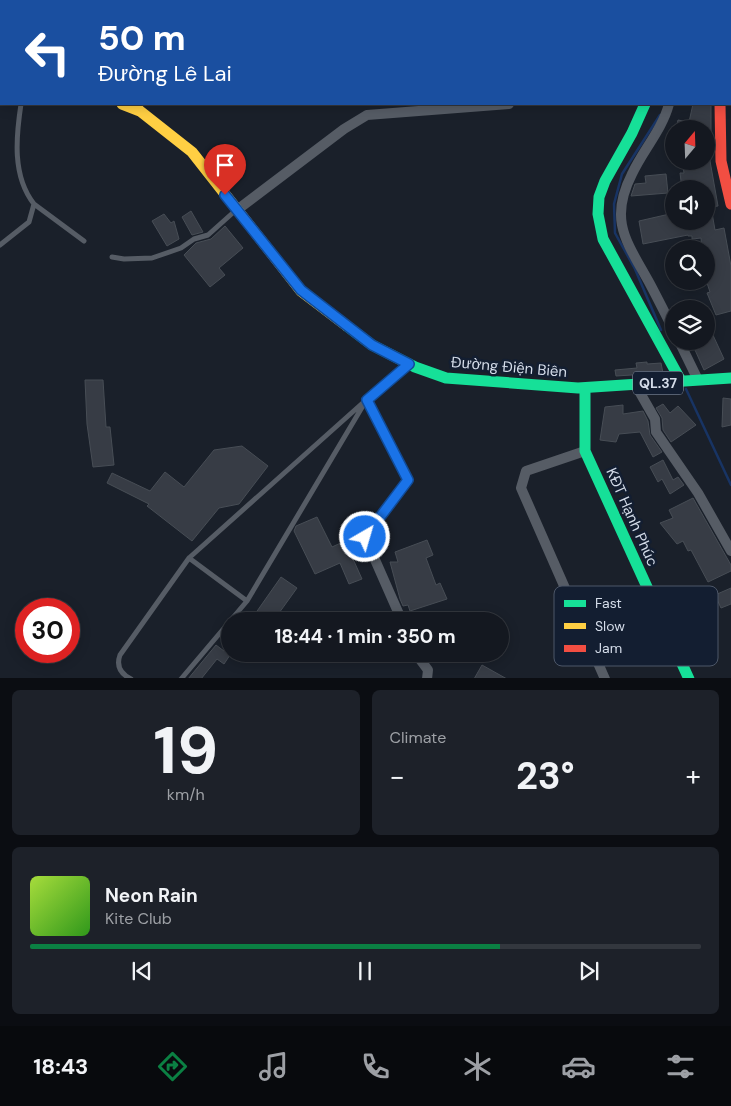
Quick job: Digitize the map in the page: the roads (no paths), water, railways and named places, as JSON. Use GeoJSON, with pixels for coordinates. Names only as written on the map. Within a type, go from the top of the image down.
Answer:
{"type":"FeatureCollection","features":[{"type":"Feature","properties":{"kind":"street","name":"Đường Điện Biên"},"geometry":{"type":"LineString","coordinates":[[125,105],[140,111],[192,152],[301,290],[372,345],[409,364],[446,378],[585,388],[731,378]]}},
{"type":"Feature","properties":{"kind":"street"},"geometry":{"type":"LineString","coordinates":[[237,210],[344,129],[367,115],[496,105]]}},
{"type":"Feature","properties":{"kind":"street"},"geometry":{"type":"LineString","coordinates":[[645,105],[628,142],[612,169],[600,195],[598,217],[603,240],[680,381]]}},
{"type":"Feature","properties":{"kind":"street"},"geometry":{"type":"LineString","coordinates":[[665,313],[632,253],[620,218],[622,196],[626,185],[636,165],[661,126],[669,105]]}},
{"type":"Feature","properties":{"kind":"street"},"geometry":{"type":"LineString","coordinates":[[720,105],[722,118],[720,153],[722,177],[731,204]]}},
{"type":"Feature","properties":{"kind":"street"},"geometry":{"type":"LineString","coordinates":[[683,350],[698,380]]}},
{"type":"Feature","properties":{"kind":"street"},"geometry":{"type":"LineString","coordinates":[[398,612],[365,537],[408,480],[367,400],[409,364]]}},
{"type":"Feature","properties":{"kind":"street"},"geometry":{"type":"LineString","coordinates":[[635,384],[655,419],[656,432],[698,493],[731,551]]}},
{"type":"Feature","properties":{"kind":"street","name":"KĐT Hạnh Phúc"},"geometry":{"type":"LineString","coordinates":[[585,388],[585,450],[647,586]]}},
{"type":"Feature","properties":{"kind":"street"},"geometry":{"type":"LineString","coordinates":[[564,586],[521,488],[526,470],[585,450]]}},
{"type":"Feature","properties":{"kind":"street"},"geometry":{"type":"LineString","coordinates":[[422,662],[428,670],[427,678]]}},
{"type":"Feature","properties":{"kind":"street"},"geometry":{"type":"LineString","coordinates":[[599,666],[605,678]]}},
{"type":"Feature","properties":{"kind":"street","name":"KĐT Hạnh Phúc"},"geometry":{"type":"LineString","coordinates":[[683,666],[688,678]]}},
{"type":"Feature","properties":{"kind":"lane"},"geometry":{"type":"LineString","coordinates":[[21,105],[18,127],[18,163],[21,182],[25,191],[34,204],[84,241]]}},
{"type":"Feature","properties":{"kind":"lane"},"geometry":{"type":"LineString","coordinates":[[0,245],[29,222],[34,204]]}},
{"type":"Feature","properties":{"kind":"lane"},"geometry":{"type":"LineString","coordinates":[[112,257],[124,259],[152,258],[181,248],[194,239],[208,235],[237,210]]}},
{"type":"Feature","properties":{"kind":"lane"},"geometry":{"type":"LineString","coordinates":[[131,678],[123,674],[119,667],[120,655],[189,558],[367,400]]}},
{"type":"Feature","properties":{"kind":"lane"},"geometry":{"type":"LineString","coordinates":[[181,678],[247,600],[367,400]]}},
{"type":"Feature","properties":{"kind":"lane"},"geometry":{"type":"LineString","coordinates":[[189,558],[247,600]]}},
{"type":"Feature","properties":{"kind":"waterway"},"geometry":{"type":"LineString","coordinates":[[660,115],[622,174],[614,204],[615,233],[635,269],[661,330]]}},
{"type":"Feature","properties":{"kind":"waterway"},"geometry":{"type":"LineString","coordinates":[[686,389],[731,485]]}}]}
